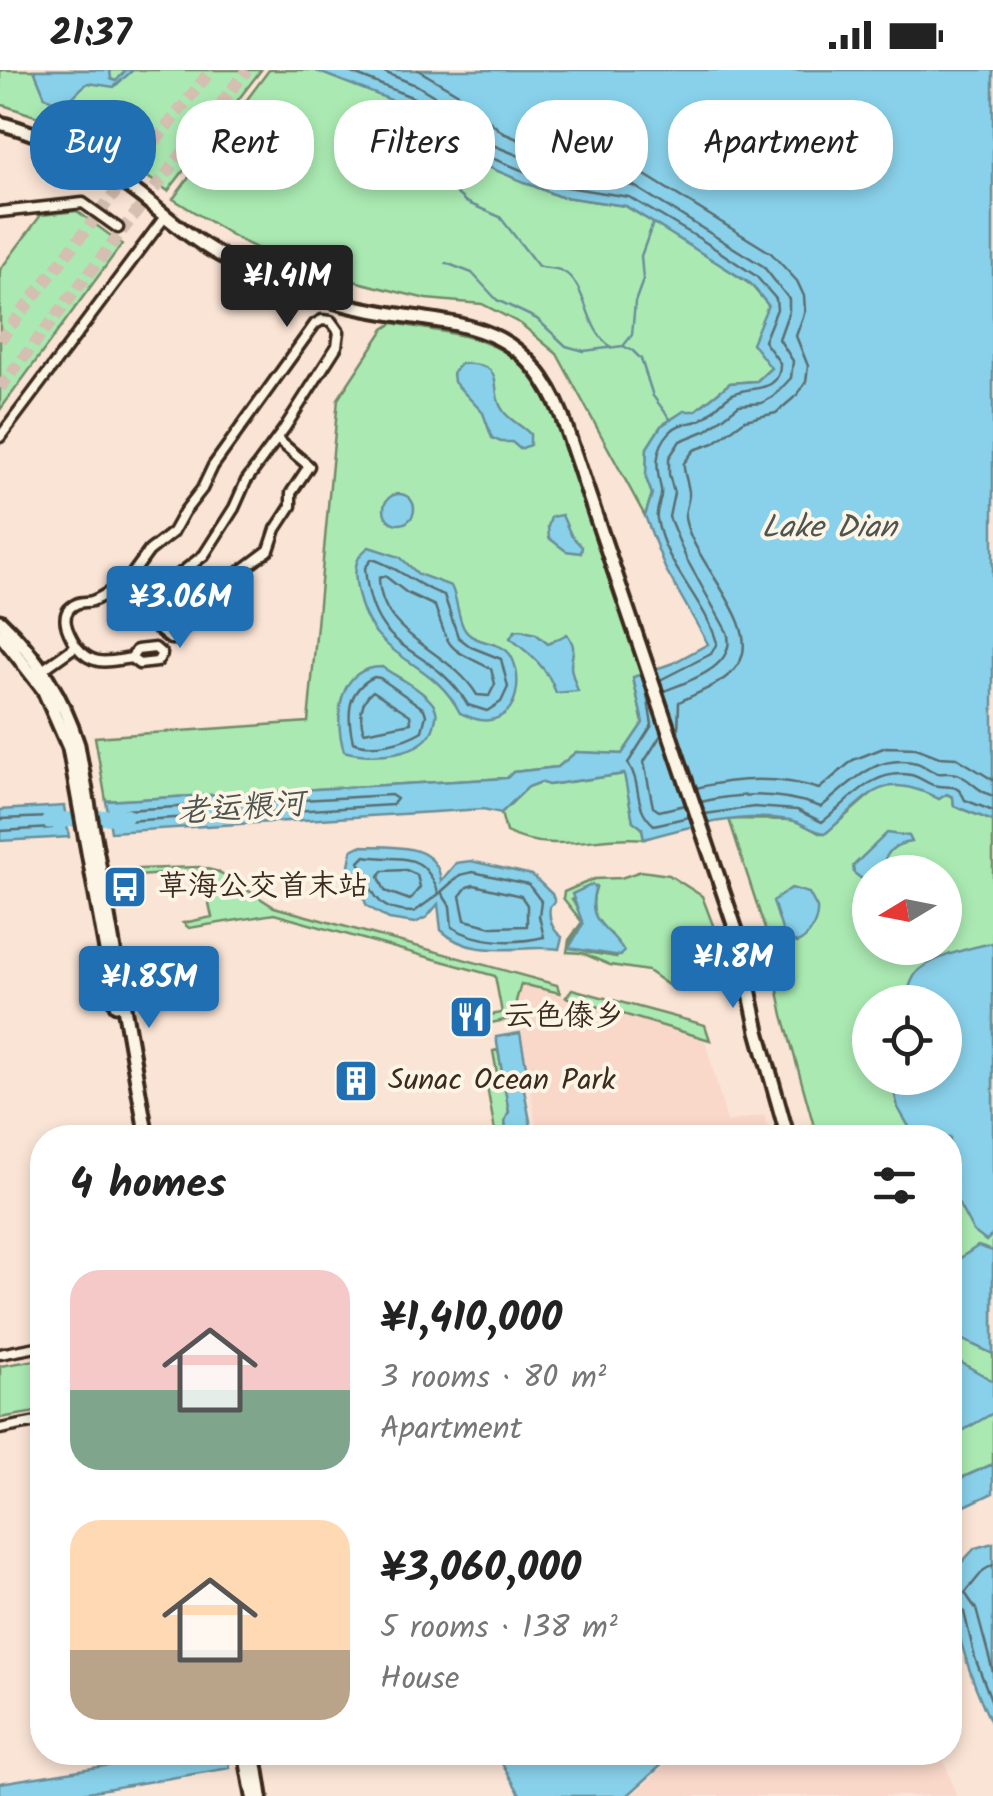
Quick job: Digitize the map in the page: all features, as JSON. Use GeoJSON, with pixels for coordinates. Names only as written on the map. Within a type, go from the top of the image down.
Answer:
{"type":"FeatureCollection","features":[{"type":"Feature","properties":{"kind":"street"},"geometry":{"type":"LineString","coordinates":[[0,123],[48,139],[82,156],[192,238],[254,272],[310,294],[371,310],[476,327],[495,334],[519,350],[551,387],[737,932],[784,1125]]}},
{"type":"Feature","properties":{"kind":"street"},"geometry":{"type":"LineString","coordinates":[[0,212],[83,203],[118,228]]}},
{"type":"Feature","properties":{"kind":"street"},"geometry":{"type":"LineString","coordinates":[[0,437],[164,218]]}},
{"type":"Feature","properties":{"kind":"street"},"geometry":{"type":"LineString","coordinates":[[175,592],[177,576],[204,554],[234,508],[246,481],[337,346],[340,332],[331,321],[315,324],[213,466],[202,490],[173,532],[149,551],[133,573],[133,582],[139,589],[175,592],[199,609],[215,610],[225,600],[237,574],[269,550],[276,529],[289,511],[292,494],[309,466],[277,439]]}},
{"type":"Feature","properties":{"kind":"street"},"geometry":{"type":"LineString","coordinates":[[131,658],[92,662],[68,633],[68,611],[75,604],[93,601],[108,591],[124,591],[156,613]]}},
{"type":"Feature","properties":{"kind":"street"},"geometry":{"type":"LineString","coordinates":[[189,622],[166,606],[150,620],[152,626],[172,640],[189,622],[199,609]]}},
{"type":"Feature","properties":{"kind":"street"},"geometry":{"type":"LineString","coordinates":[[0,622],[38,672],[64,733],[84,796],[137,1125]]}},
{"type":"Feature","properties":{"kind":"street"},"geometry":{"type":"LineString","coordinates":[[0,634],[38,672]]}},
{"type":"Feature","properties":{"kind":"street"},"geometry":{"type":"LineString","coordinates":[[38,672],[76,646]]}},
{"type":"Feature","properties":{"kind":"street"},"geometry":{"type":"LineString","coordinates":[[92,845],[144,1125]]}},
{"type":"Feature","properties":{"kind":"street"},"geometry":{"type":"LineString","coordinates":[[0,1354],[30,1348]]}},
{"type":"Feature","properties":{"kind":"street"},"geometry":{"type":"LineString","coordinates":[[0,1429],[30,1423]]}},
{"type":"Feature","properties":{"kind":"street"},"geometry":{"type":"LineString","coordinates":[[250,1765],[261,1796]]}},
{"type":"Feature","properties":{"kind":"street"},"geometry":{"type":"LineString","coordinates":[[253,1796],[254,1765]]}},
{"type":"Feature","properties":{"kind":"shaded area"},"geometry":{"type":"Polygon","coordinates":[[[521,984],[705,1040],[727,1122],[764,1115],[767,1125],[536,1125],[516,1001],[521,984]]]}},
{"type":"Feature","properties":{"kind":"shaded area"},"geometry":{"type":"Polygon","coordinates":[[[665,1765],[946,1765],[956,1796],[631,1796],[665,1765]]]}},
{"type":"Feature","properties":{"kind":"green space"},"geometry":{"type":"Polygon","coordinates":[[[0,70],[261,70],[238,100],[176,100],[176,181],[168,191],[156,183],[156,100],[30,100],[30,114],[0,104],[0,70]]]}},
{"type":"Feature","properties":{"kind":"green space"},"geometry":{"type":"Polygon","coordinates":[[[269,70],[314,70],[393,100],[334,100],[334,190],[495,190],[495,170],[515,178],[515,190],[543,190],[558,196],[625,206],[751,285],[768,305],[772,367],[757,381],[730,383],[695,411],[683,412],[661,426],[647,448],[646,478],[652,494],[645,516],[557,354],[521,324],[482,304],[426,299],[293,266],[238,239],[173,199],[180,190],[314,190],[314,100],[247,100],[269,70]]]}},
{"type":"Feature","properties":{"kind":"green space"},"geometry":{"type":"Polygon","coordinates":[[[77,211],[122,244],[0,410],[0,270],[41,215],[77,211]]]}},
{"type":"Feature","properties":{"kind":"green space"},"geometry":{"type":"Polygon","coordinates":[[[393,323],[447,332],[491,345],[526,370],[542,390],[558,417],[644,673],[633,678],[643,723],[622,754],[576,752],[558,767],[513,772],[508,778],[106,801],[95,737],[308,722],[338,399],[384,329],[393,323]]]}},
{"type":"Feature","properties":{"kind":"green space"},"geometry":{"type":"Polygon","coordinates":[[[625,774],[633,821],[642,828],[644,839],[557,843],[523,839],[506,832],[501,813],[528,787],[542,782],[549,785],[625,774]]]}},
{"type":"Feature","properties":{"kind":"green space"},"geometry":{"type":"Polygon","coordinates":[[[889,784],[912,785],[939,799],[946,794],[953,797],[954,806],[993,821],[993,1464],[962,1478],[962,1125],[814,1125],[783,1015],[765,929],[729,819],[795,820],[826,833],[874,791],[889,784]]]}},
{"type":"Feature","properties":{"kind":"green space"},"geometry":{"type":"Polygon","coordinates":[[[199,867],[219,872],[274,907],[557,985],[560,993],[521,984],[516,1001],[519,1017],[491,1023],[490,1015],[502,1013],[495,976],[274,914],[189,928],[183,923],[212,917],[202,871],[125,877],[138,869],[199,867]]]}},
{"type":"Feature","properties":{"kind":"green space"},"geometry":{"type":"Polygon","coordinates":[[[641,871],[669,875],[702,896],[719,941],[719,963],[699,988],[675,990],[648,971],[567,952],[569,940],[582,922],[563,898],[564,892],[594,879],[621,878],[641,871]],[[596,887],[572,900],[583,924],[570,942],[587,952],[616,957],[611,934],[594,915],[596,887]]]}},
{"type":"Feature","properties":{"kind":"green space"},"geometry":{"type":"Polygon","coordinates":[[[572,989],[705,1025],[710,1040],[566,997],[572,989]]]}},
{"type":"Feature","properties":{"kind":"green space"},"geometry":{"type":"Polygon","coordinates":[[[498,1050],[509,1112],[506,1125],[494,1125],[486,1081],[498,1079],[493,1051],[498,1050]]]}},
{"type":"Feature","properties":{"kind":"green space"},"geometry":{"type":"Polygon","coordinates":[[[30,1361],[30,1413],[0,1418],[0,1366],[30,1361]]]}},
{"type":"Feature","properties":{"kind":"water"},"geometry":{"type":"Polygon","coordinates":[[[34,70],[110,70],[111,79],[116,81],[126,70],[133,70],[114,87],[88,83],[68,100],[45,97],[34,70]]]}},
{"type":"Feature","properties":{"kind":"water","name":"Lake Dian"},"geometry":{"type":"Polygon","coordinates":[[[314,70],[993,70],[993,821],[954,806],[953,797],[947,794],[939,799],[903,786],[877,790],[826,833],[790,820],[753,818],[698,825],[644,839],[642,828],[633,821],[624,774],[548,785],[541,782],[528,787],[501,813],[483,809],[111,832],[106,801],[507,778],[513,772],[558,767],[576,752],[622,754],[643,723],[633,677],[673,663],[708,644],[665,568],[645,516],[652,494],[646,478],[647,448],[661,426],[684,411],[695,411],[730,383],[757,381],[771,368],[752,343],[768,305],[751,284],[626,206],[558,196],[543,190],[648,190],[648,100],[515,100],[515,178],[495,170],[495,100],[391,100],[314,70]]]}},
{"type":"Feature","properties":{"kind":"water"},"geometry":{"type":"Polygon","coordinates":[[[460,364],[476,364],[492,372],[499,404],[530,434],[530,445],[520,449],[512,442],[492,438],[483,413],[454,382],[453,372],[460,364]]]}},
{"type":"Feature","properties":{"kind":"water"},"geometry":{"type":"Polygon","coordinates":[[[399,494],[413,503],[414,509],[405,523],[399,524],[385,515],[384,509],[393,495],[399,494]]]}},
{"type":"Feature","properties":{"kind":"water"},"geometry":{"type":"Polygon","coordinates":[[[562,515],[582,547],[581,553],[566,551],[549,538],[551,517],[562,515]]]}},
{"type":"Feature","properties":{"kind":"water"},"geometry":{"type":"Polygon","coordinates":[[[369,547],[400,557],[418,574],[451,586],[460,620],[469,635],[511,656],[517,674],[516,694],[513,704],[500,717],[475,719],[460,713],[433,679],[386,644],[373,629],[362,609],[355,577],[359,558],[369,547]]]}},
{"type":"Feature","properties":{"kind":"water"},"geometry":{"type":"Polygon","coordinates":[[[520,630],[536,634],[548,644],[567,634],[573,646],[571,669],[578,691],[556,693],[543,669],[510,638],[520,630]]]}},
{"type":"Feature","properties":{"kind":"water"},"geometry":{"type":"Polygon","coordinates":[[[382,667],[433,704],[434,726],[420,744],[396,753],[368,755],[344,751],[339,724],[342,697],[356,676],[367,669],[382,667]]]}},
{"type":"Feature","properties":{"kind":"water"},"geometry":{"type":"Polygon","coordinates":[[[64,806],[69,837],[0,841],[0,810],[64,806]]]}},
{"type":"Feature","properties":{"kind":"water"},"geometry":{"type":"Polygon","coordinates":[[[887,833],[909,836],[912,842],[899,845],[887,855],[864,855],[887,833]]]}},
{"type":"Feature","properties":{"kind":"water"},"geometry":{"type":"Polygon","coordinates":[[[360,846],[398,847],[422,853],[438,868],[441,881],[456,863],[471,861],[532,875],[555,902],[550,906],[550,915],[553,927],[562,937],[559,949],[467,945],[441,930],[438,904],[427,917],[415,923],[389,919],[367,906],[349,865],[352,850],[360,846]]]}},
{"type":"Feature","properties":{"kind":"water"},"geometry":{"type":"Polygon","coordinates":[[[596,886],[593,909],[624,951],[621,956],[569,948],[583,924],[572,894],[596,886]]]}},
{"type":"Feature","properties":{"kind":"water"},"geometry":{"type":"Polygon","coordinates":[[[791,888],[809,893],[817,908],[812,928],[797,943],[784,936],[773,901],[791,888]]]}},
{"type":"Feature","properties":{"kind":"water"},"geometry":{"type":"Polygon","coordinates":[[[709,937],[717,942],[715,950],[692,971],[681,965],[690,946],[709,937]]]}},
{"type":"Feature","properties":{"kind":"water"},"geometry":{"type":"Polygon","coordinates":[[[993,943],[993,1234],[986,1241],[973,1231],[962,1210],[962,1125],[908,1125],[895,1095],[962,1095],[962,985],[910,985],[917,972],[928,965],[962,965],[962,951],[993,943]]]}},
{"type":"Feature","properties":{"kind":"water"},"geometry":{"type":"Polygon","coordinates":[[[520,1033],[527,1072],[521,1073],[531,1125],[506,1125],[509,1112],[496,1037],[520,1033]]]}},
{"type":"Feature","properties":{"kind":"water"},"geometry":{"type":"Polygon","coordinates":[[[978,1246],[993,1251],[993,1354],[962,1340],[962,1257],[978,1246]]]}},
{"type":"Feature","properties":{"kind":"water"},"geometry":{"type":"Polygon","coordinates":[[[962,1363],[993,1381],[993,1413],[962,1431],[962,1363]]]}},
{"type":"Feature","properties":{"kind":"water"},"geometry":{"type":"Polygon","coordinates":[[[993,1464],[993,1493],[962,1507],[962,1478],[993,1464]]]}},
{"type":"Feature","properties":{"kind":"water"},"geometry":{"type":"Polygon","coordinates":[[[993,1543],[993,1727],[962,1645],[962,1562],[975,1548],[993,1543]]]}},
{"type":"Feature","properties":{"kind":"water"},"geometry":{"type":"Polygon","coordinates":[[[110,1765],[230,1768],[64,1796],[0,1796],[0,1783],[110,1765]]]}},
{"type":"Feature","properties":{"kind":"water"},"geometry":{"type":"Polygon","coordinates":[[[503,1765],[662,1765],[627,1796],[521,1796],[503,1765]]]}},
{"type":"Feature","properties":{"kind":"waterway"},"geometry":{"type":"LineString","coordinates":[[454,190],[466,202],[500,217],[538,266],[559,270],[570,277],[595,329],[610,346]]}},
{"type":"Feature","properties":{"kind":"waterway"},"geometry":{"type":"LineString","coordinates":[[624,345],[632,335],[635,302],[643,280],[641,256],[653,223]]}},
{"type":"Feature","properties":{"kind":"waterway"},"geometry":{"type":"LineString","coordinates":[[446,263],[472,273],[497,300],[537,319],[566,346],[584,351],[623,346],[633,351],[641,359],[653,396],[671,420]]}},
{"type":"Feature","properties":{"kind":"waterway","name":"老运粮河"},"geometry":{"type":"LineString","coordinates":[[49,821],[126,816]]}},
{"type":"Feature","properties":{"kind":"tunnel"},"geometry":{"type":"LineString","coordinates":[[0,340],[211,70]]}},
{"type":"Feature","properties":{"kind":"tunnel"},"geometry":{"type":"LineString","coordinates":[[0,388],[247,70]]}},
{"type":"Feature","properties":{"kind":"place","name":"草海公交首末站"},"geometry":{"type":"Point","coordinates":[125,887]}},
{"type":"Feature","properties":{"kind":"place","name":"云色傣乡"},"geometry":{"type":"Point","coordinates":[471,1017]}},
{"type":"Feature","properties":{"kind":"place","name":"Sunac Ocean Park"},"geometry":{"type":"Point","coordinates":[356,1081]}}]}
